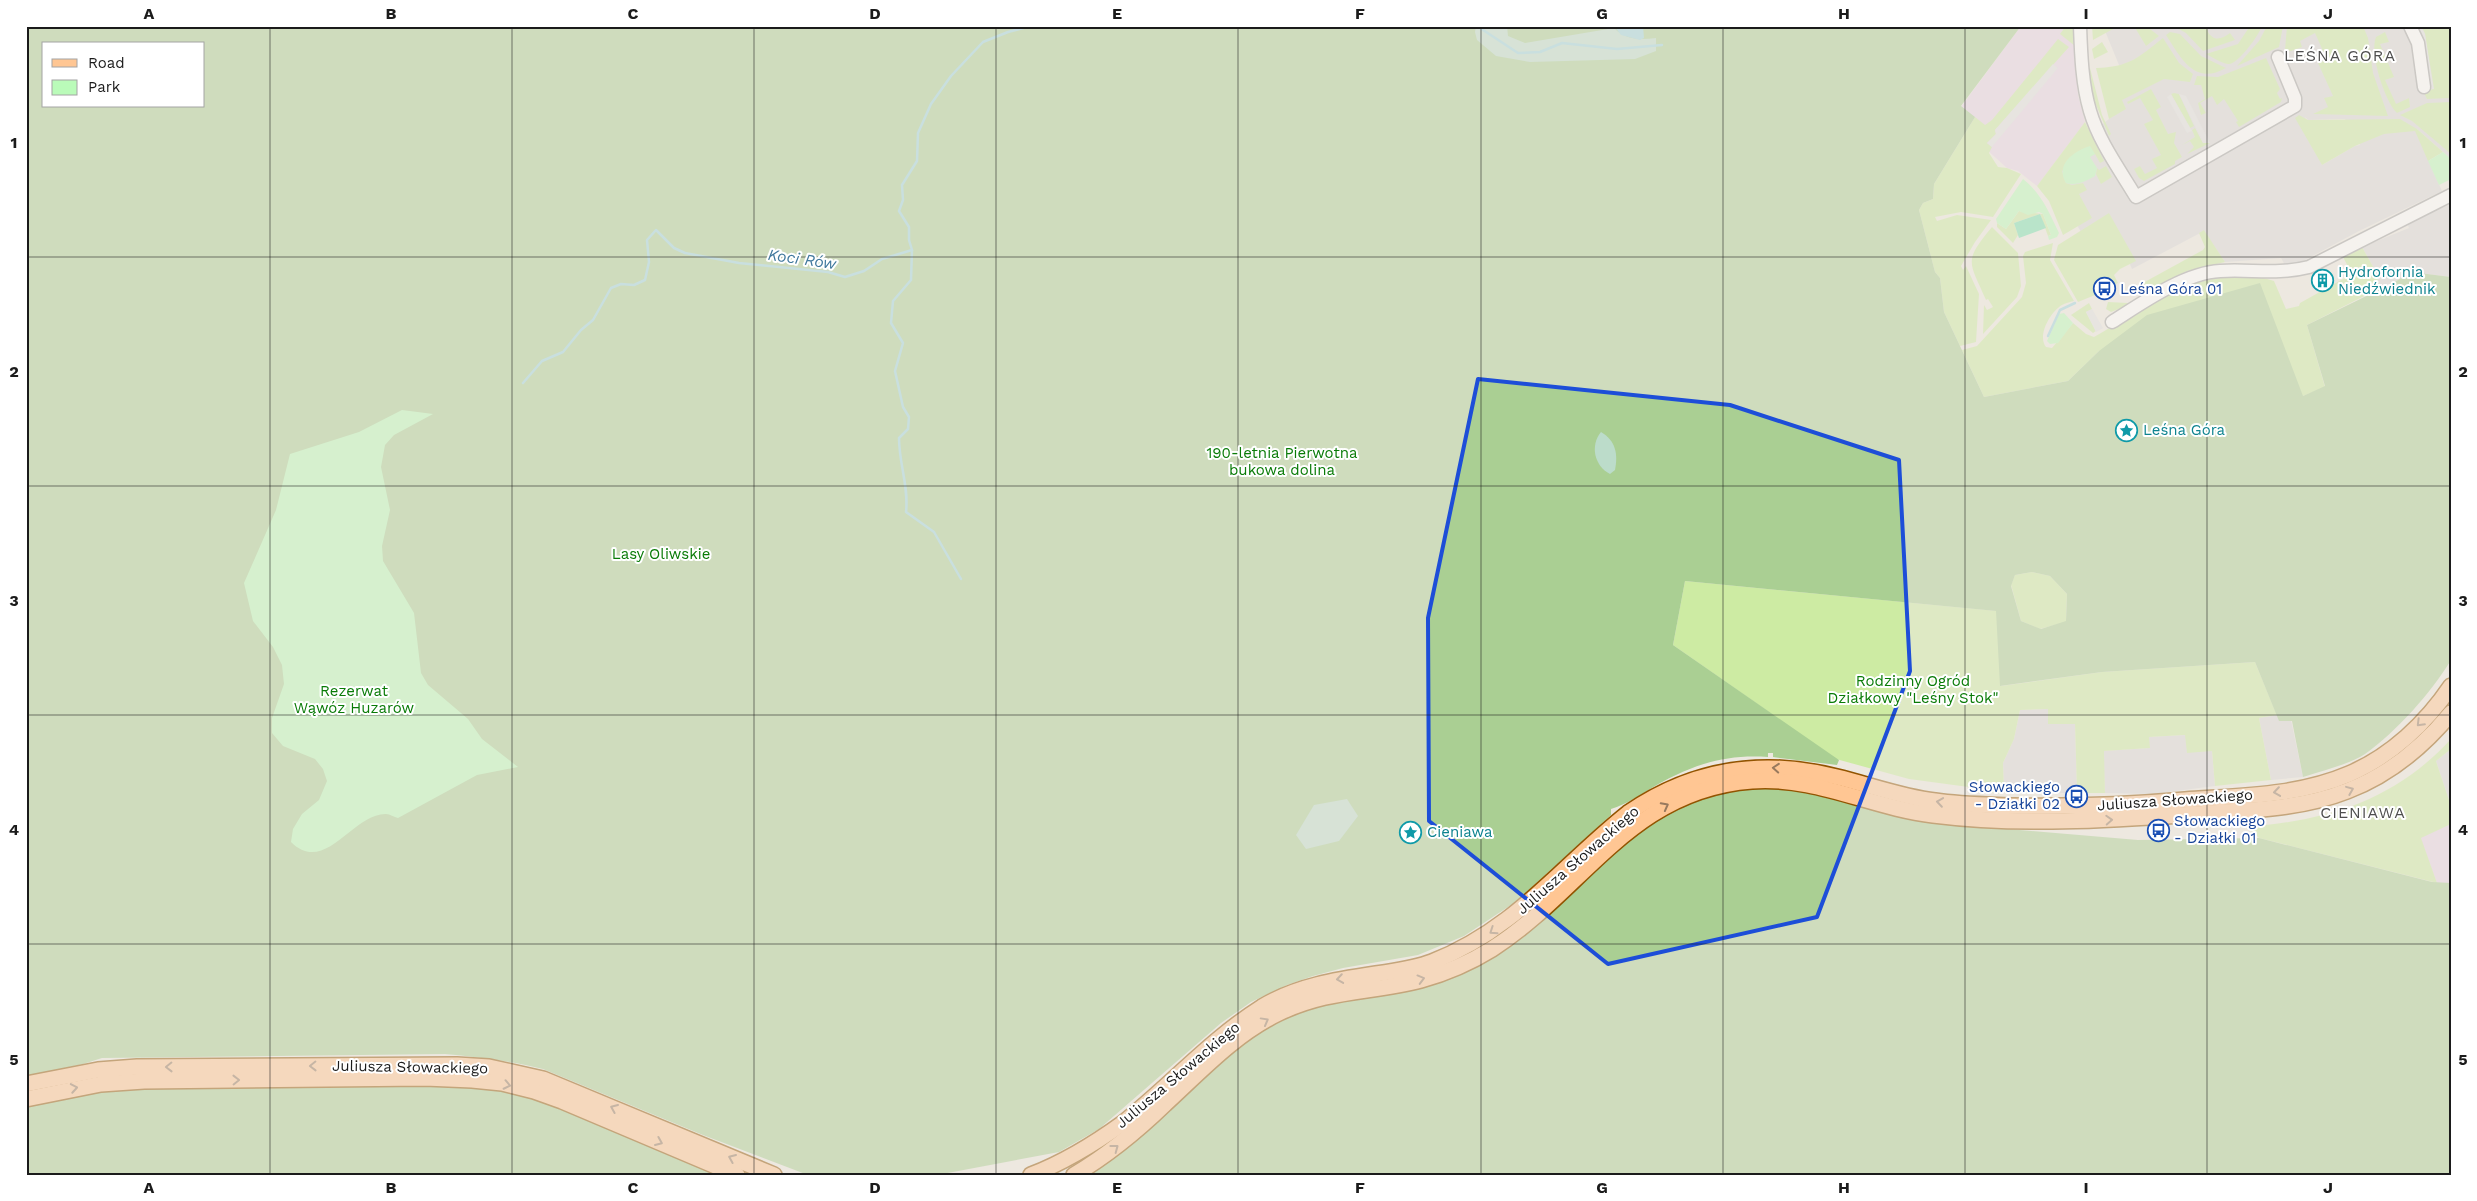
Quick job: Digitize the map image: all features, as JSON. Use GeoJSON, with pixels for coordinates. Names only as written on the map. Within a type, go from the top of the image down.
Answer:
{"type":"FeatureCollection","features":[{"type":"Feature","properties":{"kind":"main road","name":"Juliusza Słowackiego"},"geometry":{"type":"LineString","coordinates":[[1031,1175],[1064,1161],[1106,1135],[1137,1111],[1212,1043],[1264,1006],[1298,989],[1332,980],[1405,969],[1429,963],[1475,943],[1524,908],[1628,813],[1646,800],[1684,782],[1717,772],[1763,767],[1800,769],[1836,776],[1934,801],[1981,805],[2054,807],[2136,804],[2274,793],[2328,782],[2370,763],[2406,737],[2427,716],[2451,686]]}},
{"type":"Feature","properties":{"kind":"main road","name":"Juliusza Słowackiego"},"geometry":{"type":"LineString","coordinates":[[1074,1175],[1118,1146],[1216,1057],[1256,1026],[1312,1000],[1344,992],[1422,980],[1489,951],[1538,913],[1601,853],[1636,825],[1665,806],[1702,791],[1729,784],[1774,780],[1828,789],[1930,815],[1976,819],[2095,820],[2274,807],[2324,798],[2374,779],[2417,750],[2451,714]]}},
{"type":"Feature","properties":{"kind":"main road","name":"Juliusza Słowackiego"},"geometry":{"type":"LineString","coordinates":[[26,1098],[101,1084],[457,1065],[489,1067],[516,1071],[543,1079],[774,1175]]}},
{"type":"Feature","properties":{"kind":"main road","name":"Juliusza Słowackiego"},"geometry":{"type":"LineString","coordinates":[[26,1084],[98,1070],[137,1067],[288,1073]]}},
{"type":"Feature","properties":{"kind":"main road","name":"Juliusza Słowackiego"},"geometry":{"type":"LineString","coordinates":[[337,1072],[472,1080],[526,1089],[562,1101],[737,1175]]}},
{"type":"Feature","properties":{"kind":"street"},"geometry":{"type":"LineString","coordinates":[[2080,26],[2085,87],[2091,113],[2136,197],[2295,106],[2295,98],[2278,57]]}},
{"type":"Feature","properties":{"kind":"street"},"geometry":{"type":"LineString","coordinates":[[2410,26],[2418,43],[2424,87]]}},
{"type":"Feature","properties":{"kind":"street"},"geometry":{"type":"LineString","coordinates":[[2112,322],[2143,302],[2200,275],[2220,271],[2288,272],[2308,267],[2451,195]]}},
{"type":"Feature","properties":{"kind":"highlighted area"},"geometry":{"type":"Polygon","coordinates":[[[1478,379],[1730,405],[1899,460],[1910,671],[1817,917],[1608,964],[1429,821],[1428,618],[1478,379]]]}},
{"type":"Feature","properties":{"kind":"shaded area"},"geometry":{"type":"Polygon","coordinates":[[[2021,26],[2073,26],[2078,95],[2085,122],[2037,186],[2018,171],[2007,168],[1985,148],[1961,107],[2021,26]]]}},
{"type":"Feature","properties":{"kind":"shaded area"},"geometry":{"type":"Polygon","coordinates":[[[2103,26],[2451,26],[2451,159],[2417,129],[2416,131],[2442,191],[2359,231],[2305,260],[2285,265],[2281,258],[2225,262],[2204,231],[2132,269],[2109,214],[2081,232],[2048,175],[2072,147],[2125,107],[2121,100],[2128,87],[2103,26]],[[2305,117],[2322,165],[2360,145],[2345,119],[2308,120],[2305,117]]]}},
{"type":"Feature","properties":{"kind":"shaded area"},"geometry":{"type":"Polygon","coordinates":[[[2414,26],[2421,26],[2425,34],[2434,89],[2426,90],[2414,26]]]}},
{"type":"Feature","properties":{"kind":"shaded area"},"geometry":{"type":"Polygon","coordinates":[[[2053,64],[2058,68],[1992,147],[1987,143],[1996,134],[1995,130],[2053,64]]]}},
{"type":"Feature","properties":{"kind":"shaded area"},"geometry":{"type":"Polygon","coordinates":[[[2171,94],[2192,131],[2187,133],[2167,97],[2171,94]]]}},
{"type":"Feature","properties":{"kind":"shaded area"},"geometry":{"type":"Polygon","coordinates":[[[2179,94],[2186,96],[2210,143],[2203,143],[2179,94]]]}},
{"type":"Feature","properties":{"kind":"shaded area"},"geometry":{"type":"Polygon","coordinates":[[[2451,204],[2451,277],[2411,272],[2393,283],[2380,288],[2375,270],[2362,247],[2409,228],[2407,223],[2451,204]]]}},
{"type":"Feature","properties":{"kind":"shaded area"},"geometry":{"type":"Polygon","coordinates":[[[2092,309],[2103,328],[2096,332],[2086,312],[2092,309]]]}},
{"type":"Feature","properties":{"kind":"shaded area"},"geometry":{"type":"Polygon","coordinates":[[[2048,709],[2075,724],[2077,793],[2030,793],[2004,790],[2003,763],[2014,739],[2020,710],[2048,709]]]}},
{"type":"Feature","properties":{"kind":"shaded area"},"geometry":{"type":"Polygon","coordinates":[[[2277,715],[2280,721],[2291,720],[2303,777],[2271,780],[2259,718],[2277,715]]]}},
{"type":"Feature","properties":{"kind":"shaded area"},"geometry":{"type":"Polygon","coordinates":[[[2186,735],[2212,751],[2215,786],[2152,794],[2105,793],[2103,751],[2149,748],[2149,737],[2186,735]]]}},
{"type":"Feature","properties":{"kind":"shaded area"},"geometry":{"type":"Polygon","coordinates":[[[2451,749],[2451,806],[2436,761],[2451,749]]]}},
{"type":"Feature","properties":{"kind":"shaded area"},"geometry":{"type":"Polygon","coordinates":[[[2451,824],[2451,883],[2437,883],[2420,837],[2451,824]]]}},
{"type":"Feature","properties":{"kind":"green space","name":"Lasy Oliwskie"},"geometry":{"type":"Polygon","coordinates":[[[26,26],[2021,26],[1961,106],[1975,117],[1934,184],[1933,199],[1923,203],[1919,210],[1935,272],[1940,278],[1944,312],[1984,397],[2068,381],[2099,351],[2147,315],[2260,283],[2303,396],[2325,386],[2307,325],[2393,283],[2411,272],[2451,277],[2451,660],[2433,686],[2389,735],[2365,754],[2335,767],[2303,777],[2292,721],[2279,721],[2255,662],[2102,672],[2000,686],[1996,611],[1685,581],[1673,645],[1839,760],[1837,765],[1773,757],[1773,753],[1768,753],[1768,757],[1723,759],[1682,772],[1628,802],[1611,809],[1611,815],[1514,903],[1464,936],[1418,955],[1343,968],[1313,976],[1287,985],[1251,1002],[1221,1023],[1099,1129],[1059,1152],[937,1175],[808,1175],[703,1135],[543,1069],[494,1060],[445,1054],[102,1058],[26,1076],[26,26]],[[2032,572],[2015,575],[2011,586],[2021,621],[2041,629],[2066,621],[2067,594],[2050,576],[2032,572]]]}},
{"type":"Feature","properties":{"kind":"green space"},"geometry":{"type":"Polygon","coordinates":[[[1476,26],[1507,26],[1508,36],[1525,43],[1614,28],[1628,37],[1656,38],[1656,51],[1635,59],[1530,62],[1496,56],[1477,40],[1476,26]]]}},
{"type":"Feature","properties":{"kind":"green space"},"geometry":{"type":"Polygon","coordinates":[[[2066,26],[2075,26],[2075,46],[2060,34],[2066,26]]]}},
{"type":"Feature","properties":{"kind":"green space"},"geometry":{"type":"Polygon","coordinates":[[[2092,26],[2111,26],[2113,29],[2093,40],[2092,26]]]}},
{"type":"Feature","properties":{"kind":"green space"},"geometry":{"type":"Polygon","coordinates":[[[2134,26],[2146,26],[2159,36],[2146,46],[2134,26]]]}},
{"type":"Feature","properties":{"kind":"green space"},"geometry":{"type":"Polygon","coordinates":[[[2176,26],[2207,26],[2210,35],[2215,38],[2224,37],[2230,33],[2235,40],[2203,51],[2186,33],[2176,26]]]}},
{"type":"Feature","properties":{"kind":"green space"},"geometry":{"type":"Polygon","coordinates":[[[2250,26],[2262,26],[2257,36],[2237,60],[2228,64],[2206,54],[2238,44],[2250,26]]]}},
{"type":"Feature","properties":{"kind":"green space"},"geometry":{"type":"Polygon","coordinates":[[[2267,26],[2283,26],[2279,47],[2237,66],[2259,41],[2267,26]]]}},
{"type":"Feature","properties":{"kind":"green space"},"geometry":{"type":"Polygon","coordinates":[[[2287,26],[2363,26],[2368,38],[2373,73],[2388,116],[2313,114],[2328,107],[2324,98],[2333,96],[2318,63],[2327,60],[2315,33],[2300,41],[2302,47],[2291,51],[2285,50],[2287,26]]]}},
{"type":"Feature","properties":{"kind":"green space"},"geometry":{"type":"Polygon","coordinates":[[[2421,26],[2451,26],[2451,98],[2427,99],[2423,91],[2433,89],[2425,34],[2421,26]]]}},
{"type":"Feature","properties":{"kind":"green space"},"geometry":{"type":"Polygon","coordinates":[[[2170,32],[2180,34],[2201,56],[2226,68],[2215,73],[2205,74],[2197,72],[2177,52],[2166,35],[2170,32]]]}},
{"type":"Feature","properties":{"kind":"green space"},"geometry":{"type":"Polygon","coordinates":[[[2385,32],[2389,42],[2380,44],[2394,77],[2385,80],[2396,104],[2409,98],[2410,107],[2397,113],[2383,88],[2376,65],[2374,44],[2376,37],[2385,32]]]}},
{"type":"Feature","properties":{"kind":"green space"},"geometry":{"type":"Polygon","coordinates":[[[2163,38],[2179,63],[2193,74],[2190,82],[2164,79],[2122,100],[2126,109],[2109,119],[2096,68],[2117,66],[2133,60],[2163,38]]]}},
{"type":"Feature","properties":{"kind":"green space"},"geometry":{"type":"Polygon","coordinates":[[[2058,39],[2069,47],[1995,130],[1996,134],[1987,143],[1992,147],[1989,153],[1998,167],[2007,168],[2021,174],[1993,217],[1961,212],[1935,217],[1937,221],[1957,215],[1991,220],[1961,266],[1963,270],[1966,266],[1979,294],[1976,342],[1960,346],[1944,312],[1940,278],[1935,272],[1919,210],[1923,203],[1933,199],[1934,184],[1975,117],[1985,125],[1992,120],[2058,39]]]}},
{"type":"Feature","properties":{"kind":"green space"},"geometry":{"type":"Polygon","coordinates":[[[2102,42],[2108,52],[2094,59],[2092,49],[2102,42]]]}},
{"type":"Feature","properties":{"kind":"green space"},"geometry":{"type":"Polygon","coordinates":[[[2266,58],[2280,89],[2277,93],[2280,99],[2282,98],[2281,102],[2239,127],[2236,122],[2238,121],[2224,99],[2217,105],[2212,96],[2200,103],[2206,113],[2201,115],[2198,103],[2205,99],[2201,85],[2194,85],[2197,76],[2218,77],[2266,58]]]}},
{"type":"Feature","properties":{"kind":"green space"},"geometry":{"type":"Polygon","coordinates":[[[2090,68],[2102,115],[2111,134],[2109,136],[2094,100],[2090,68]]]}},
{"type":"Feature","properties":{"kind":"green space"},"geometry":{"type":"Polygon","coordinates":[[[2151,89],[2161,107],[2156,110],[2168,134],[2176,132],[2174,143],[2182,157],[2175,161],[2175,164],[2144,181],[2139,178],[2134,169],[2140,166],[2145,174],[2157,168],[2152,159],[2161,155],[2144,124],[2153,120],[2140,98],[2128,104],[2127,102],[2151,89]]]}},
{"type":"Feature","properties":{"kind":"green space"},"geometry":{"type":"Polygon","coordinates":[[[2171,94],[2179,94],[2194,126],[2190,128],[2171,94]]]}},
{"type":"Feature","properties":{"kind":"green space"},"geometry":{"type":"Polygon","coordinates":[[[2451,102],[2451,154],[2412,121],[2400,115],[2427,103],[2451,102]]]}},
{"type":"Feature","properties":{"kind":"green space"},"geometry":{"type":"Polygon","coordinates":[[[2299,115],[2308,120],[2400,119],[2417,129],[2443,152],[2428,161],[2415,131],[2384,134],[2355,146],[2322,165],[2295,118],[2299,115]]]}},
{"type":"Feature","properties":{"kind":"green space"},"geometry":{"type":"Polygon","coordinates":[[[2085,122],[2104,161],[2100,163],[2095,154],[2062,171],[2066,183],[2072,185],[2083,183],[2087,190],[2079,194],[2092,218],[2063,235],[2049,201],[2037,186],[2085,122]]]}},
{"type":"Feature","properties":{"kind":"green space"},"geometry":{"type":"Polygon","coordinates":[[[2195,128],[2203,143],[2210,143],[2187,154],[2194,147],[2190,141],[2182,145],[2195,137],[2192,130],[2195,128]]]}},
{"type":"Feature","properties":{"kind":"green space"},"geometry":{"type":"Polygon","coordinates":[[[2090,146],[2095,154],[2090,157],[2097,168],[2095,176],[2078,183],[2066,183],[2063,170],[2068,159],[2078,151],[2090,146]]]}},
{"type":"Feature","properties":{"kind":"green space"},"geometry":{"type":"Polygon","coordinates":[[[2443,152],[2451,159],[2451,179],[2439,185],[2428,161],[2443,152]]]}},
{"type":"Feature","properties":{"kind":"green space"},"geometry":{"type":"Polygon","coordinates":[[[2106,166],[2112,177],[2101,184],[2096,174],[2097,168],[2099,170],[2106,166]]]}},
{"type":"Feature","properties":{"kind":"green space"},"geometry":{"type":"Polygon","coordinates":[[[2023,179],[2035,190],[2044,203],[2059,233],[2057,237],[2049,240],[2048,236],[2051,235],[2043,214],[2039,212],[2028,215],[2019,211],[2006,229],[1997,223],[1996,219],[2023,179]]]}},
{"type":"Feature","properties":{"kind":"green space"},"geometry":{"type":"Polygon","coordinates":[[[2019,211],[2043,214],[2051,235],[2048,236],[2040,214],[2014,223],[2018,235],[2013,243],[1997,227],[1997,223],[2006,229],[2019,211]]]}},
{"type":"Feature","properties":{"kind":"green space"},"geometry":{"type":"Polygon","coordinates":[[[2109,213],[2136,261],[2120,269],[2114,275],[2118,283],[2106,289],[2105,287],[2099,290],[2100,293],[2078,302],[2054,260],[2058,245],[2109,213]]]}},
{"type":"Feature","properties":{"kind":"green space"},"geometry":{"type":"Polygon","coordinates":[[[2040,214],[2046,228],[2019,238],[2014,223],[2040,214]]]}},
{"type":"Feature","properties":{"kind":"green space"},"geometry":{"type":"Polygon","coordinates":[[[1992,227],[2018,253],[2021,286],[2017,297],[1983,334],[1984,305],[1987,310],[1993,307],[1988,299],[1986,300],[1972,262],[1976,248],[1992,227]]]}},
{"type":"Feature","properties":{"kind":"green space"},"geometry":{"type":"Polygon","coordinates":[[[2204,230],[2225,262],[2187,271],[2150,290],[2141,289],[2139,286],[2141,284],[2203,250],[2205,247],[2199,233],[2204,230]]]}},
{"type":"Feature","properties":{"kind":"green space"},"geometry":{"type":"Polygon","coordinates":[[[2053,243],[2050,260],[2074,301],[2057,308],[2046,324],[2043,337],[2044,342],[2046,347],[2052,348],[2073,323],[2086,334],[2094,337],[2157,300],[2203,281],[2227,276],[2251,276],[2274,281],[2286,309],[2299,306],[2300,303],[2352,274],[2343,257],[2362,247],[2375,270],[2380,288],[2307,325],[2325,387],[2303,396],[2099,351],[2068,381],[1984,397],[1962,350],[1977,346],[2022,297],[2026,283],[2023,256],[2025,252],[2053,243]]]}},
{"type":"Feature","properties":{"kind":"green space"},"geometry":{"type":"Polygon","coordinates":[[[2108,302],[2128,303],[2129,305],[2111,312],[2106,309],[2108,302]]]}},
{"type":"Feature","properties":{"kind":"green space"},"geometry":{"type":"Polygon","coordinates":[[[2089,303],[2092,309],[2086,312],[2096,331],[2093,333],[2071,315],[2089,303]]]}},
{"type":"Feature","properties":{"kind":"green space"},"geometry":{"type":"Polygon","coordinates":[[[2064,313],[2073,323],[2058,343],[2050,344],[2047,341],[2059,314],[2064,313]]]}},
{"type":"Feature","properties":{"kind":"green space","name":"Rezerwat Wąwóz Huzarów"},"geometry":{"type":"Polygon","coordinates":[[[402,410],[433,414],[394,435],[385,445],[381,467],[390,510],[382,546],[383,561],[414,613],[421,673],[428,685],[468,719],[482,739],[518,767],[477,775],[398,818],[389,814],[374,816],[327,848],[316,852],[303,851],[291,842],[293,829],[302,814],[319,800],[327,781],[323,769],[315,759],[283,746],[272,733],[272,718],[284,684],[282,665],[273,647],[253,621],[244,583],[276,510],[290,454],[359,432],[402,410]]]}},
{"type":"Feature","properties":{"kind":"green space"},"geometry":{"type":"Polygon","coordinates":[[[1601,432],[1610,439],[1615,448],[1615,470],[1610,474],[1600,466],[1595,455],[1596,443],[1601,432]]]}},
{"type":"Feature","properties":{"kind":"green space"},"geometry":{"type":"Polygon","coordinates":[[[2032,572],[2050,576],[2067,594],[2066,622],[2040,629],[2021,621],[2011,585],[2015,575],[2032,572]]]}},
{"type":"Feature","properties":{"kind":"green space","name":"Rodzinny Ogród Działkowy \"Leśny Stok\""},"geometry":{"type":"Polygon","coordinates":[[[1685,581],[1997,611],[2001,686],[2102,672],[2255,662],[2277,715],[2259,718],[2271,780],[2215,786],[2212,751],[2187,753],[2185,735],[2149,737],[2150,748],[2104,751],[2105,793],[2077,793],[2075,724],[2048,724],[2048,709],[2020,710],[2014,739],[2003,763],[2004,790],[2002,794],[1977,790],[1976,788],[1909,779],[1836,759],[1673,645],[1685,581]]]}},
{"type":"Feature","properties":{"kind":"green space"},"geometry":{"type":"Polygon","coordinates":[[[2451,739],[2451,749],[2436,761],[2451,806],[2451,824],[2421,838],[2437,883],[2259,838],[2247,827],[2305,819],[2358,804],[2406,778],[2451,739]]]}},
{"type":"Feature","properties":{"kind":"green space"},"geometry":{"type":"Polygon","coordinates":[[[1768,786],[1824,794],[1925,822],[2138,840],[2259,838],[2432,882],[2451,883],[2451,1175],[1087,1175],[1251,1037],[1278,1020],[1310,1007],[1437,982],[1641,828],[1693,800],[1728,790],[1768,786]]]}},
{"type":"Feature","properties":{"kind":"green space"},"geometry":{"type":"Polygon","coordinates":[[[1347,799],[1358,816],[1339,841],[1306,849],[1296,835],[1314,805],[1347,799]]]}},
{"type":"Feature","properties":{"kind":"green space"},"geometry":{"type":"Polygon","coordinates":[[[375,1084],[471,1086],[511,1093],[544,1102],[719,1175],[26,1175],[26,1106],[81,1093],[125,1089],[375,1084]]]}},
{"type":"Feature","properties":{"kind":"water"},"geometry":{"type":"Polygon","coordinates":[[[1614,26],[1643,26],[1644,38],[1640,40],[1621,35],[1614,26]]]}},
{"type":"Feature","properties":{"kind":"waterway","name":"Koci Rów"},"geometry":{"type":"LineString","coordinates":[[523,383],[542,361],[563,352],[581,330],[593,320],[611,288],[621,284],[634,285],[645,280],[649,262],[647,240],[656,230],[674,248],[685,253],[739,263],[828,272],[845,277],[864,271],[882,259],[912,250],[909,240],[909,227],[899,211],[903,200],[902,185],[917,161],[918,133],[931,104],[951,76],[983,42],[1008,32],[1031,26]]}},
{"type":"Feature","properties":{"kind":"waterway","name":"Koci Rów"},"geometry":{"type":"LineString","coordinates":[[1477,26],[1518,53],[1540,52],[1562,43],[1617,49],[1662,45]]}},
{"type":"Feature","properties":{"kind":"waterway"},"geometry":{"type":"LineString","coordinates":[[912,250],[911,280],[893,301],[891,323],[903,343],[895,371],[903,407],[909,417],[908,429],[899,438],[907,503],[906,512],[934,532],[961,579]]}},
{"type":"Feature","properties":{"kind":"waterway"},"geometry":{"type":"LineString","coordinates":[[2048,336],[2060,310],[2075,303]]}},
{"type":"Feature","properties":{"kind":"place","name":"Hydrofornia Niedźwiednik"},"geometry":{"type":"Point","coordinates":[2322,281]}},
{"type":"Feature","properties":{"kind":"place","name":"Leśna Góra 01"},"geometry":{"type":"Point","coordinates":[2104,289]}},
{"type":"Feature","properties":{"kind":"place","name":"Leśna Góra"},"geometry":{"type":"Point","coordinates":[2127,430]}},
{"type":"Feature","properties":{"kind":"place","name":"Słowackiego - Działki 02"},"geometry":{"type":"Point","coordinates":[2076,796]}},
{"type":"Feature","properties":{"kind":"place","name":"Słowackiego - Działki 01"},"geometry":{"type":"Point","coordinates":[2158,830]}},
{"type":"Feature","properties":{"kind":"place","name":"Cieniawa"},"geometry":{"type":"Point","coordinates":[1411,832]}},
{"type":"Feature","properties":{"kind":"district","name":"LEŚNA GÓRA"},"geometry":{"type":"Point","coordinates":[2340,55]}},
{"type":"Feature","properties":{"kind":"district","name":"CIENIAWA"},"geometry":{"type":"Point","coordinates":[2363,812]}},
{"type":"Feature","properties":{"kind":"park label","name":"190-letnia Pierwotna bukowa dolina"},"geometry":{"type":"Point","coordinates":[1282,462]}}]}
